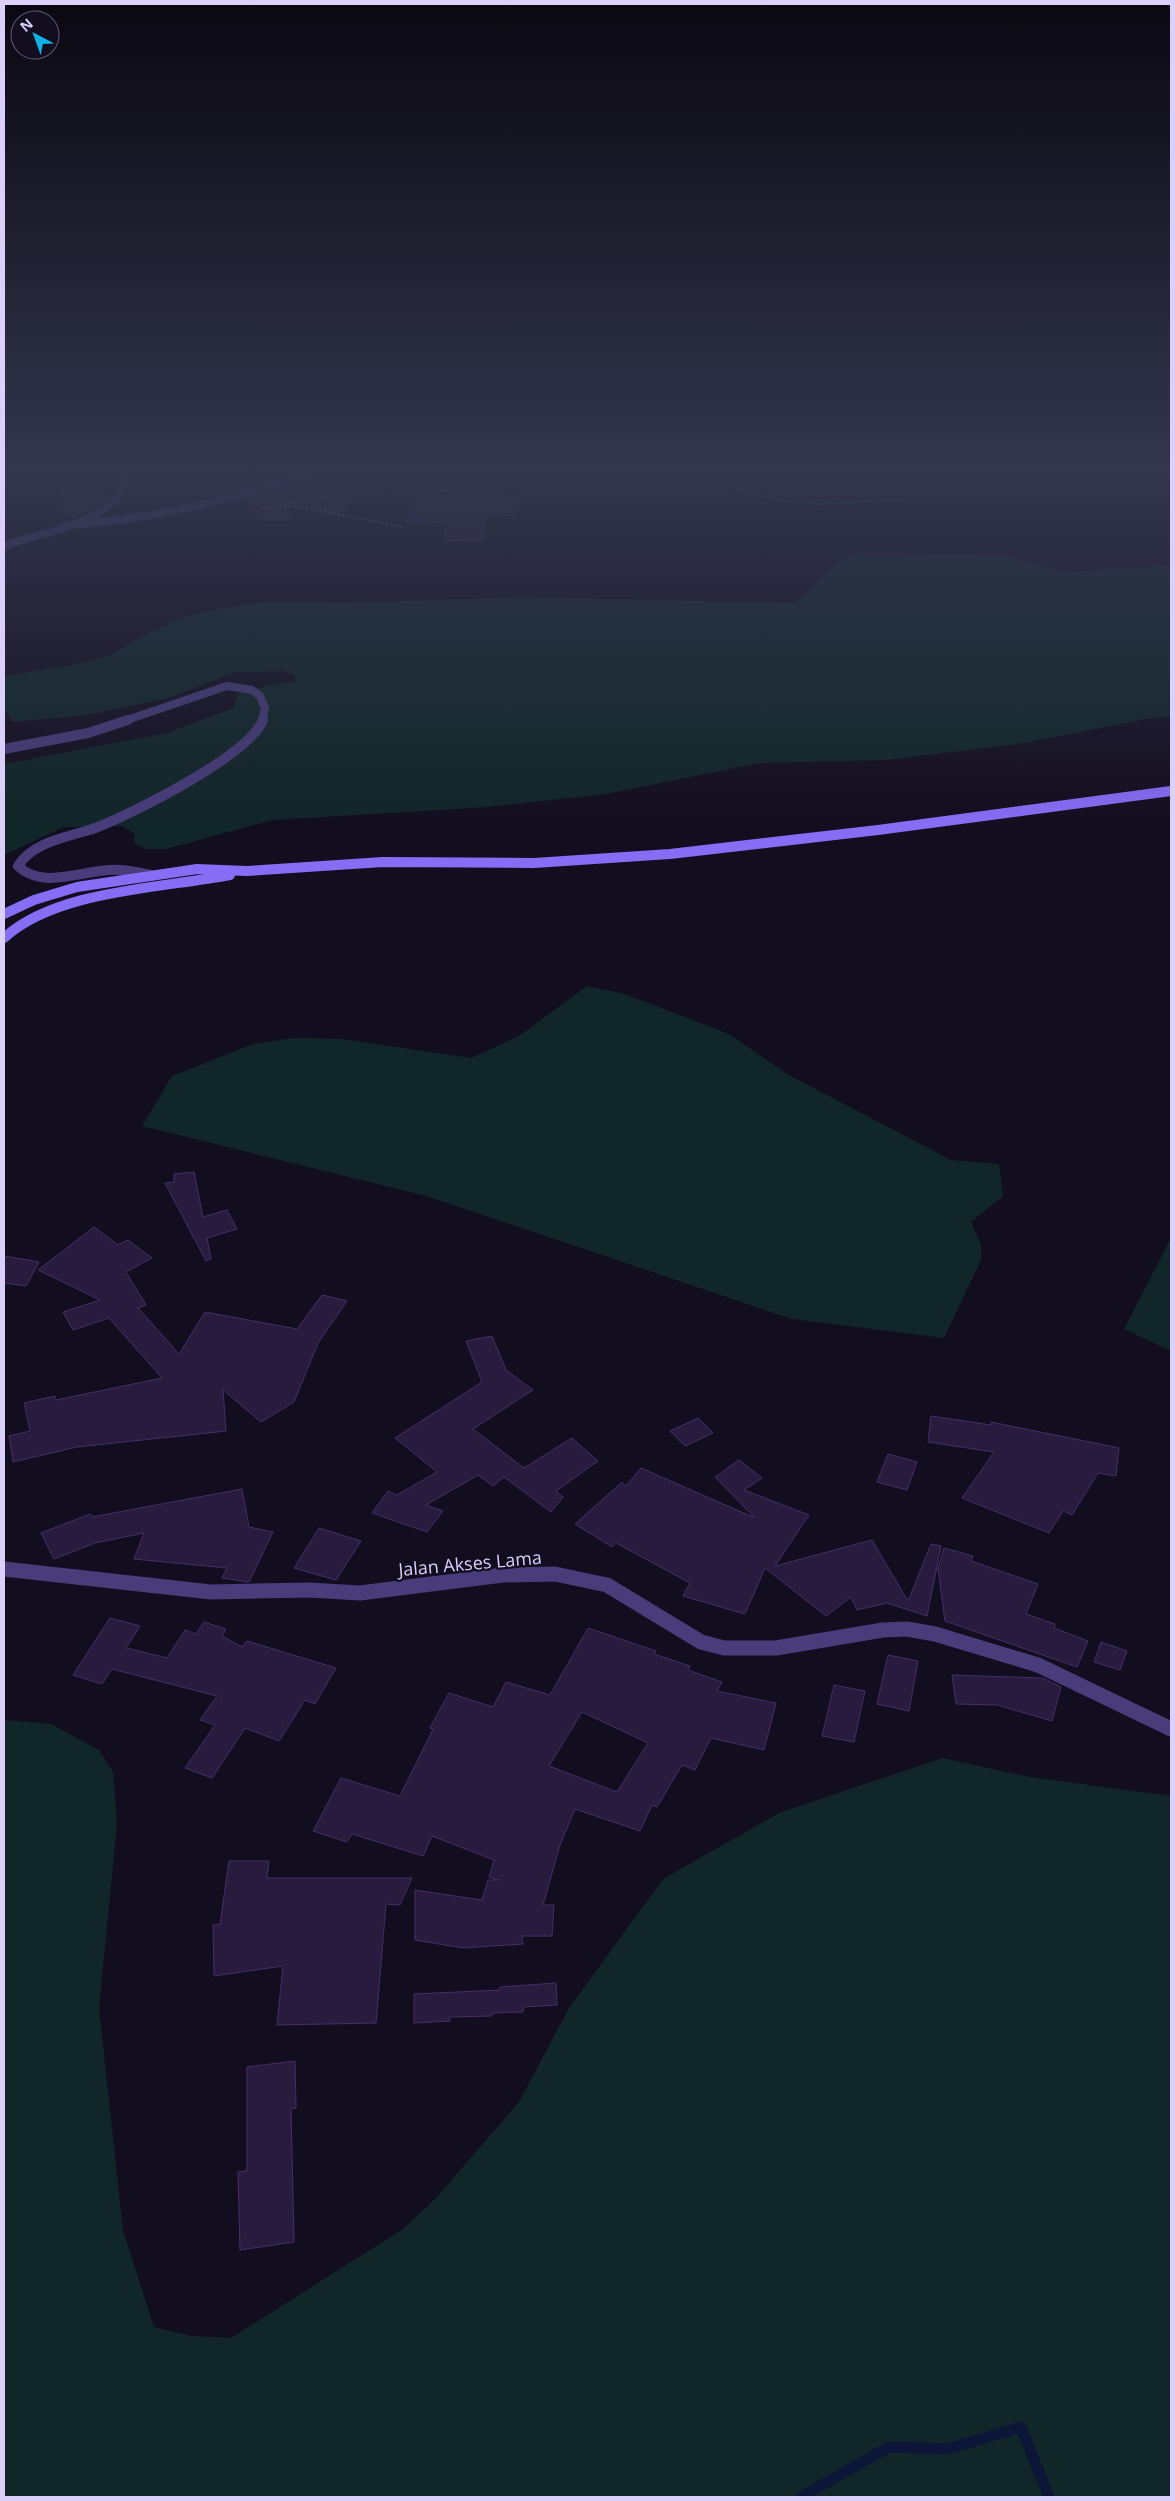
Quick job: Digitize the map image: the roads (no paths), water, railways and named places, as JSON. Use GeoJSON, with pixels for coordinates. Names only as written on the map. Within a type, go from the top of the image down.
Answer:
{"type":"FeatureCollection","features":[{"type":"Feature","properties":{"kind":"main road"},"geometry":{"type":"LineString","coordinates":[[4,914],[34,900],[77,887],[197,869],[247,871],[383,862],[534,863],[670,854],[878,830],[1171,791]]}},
{"type":"Feature","properties":{"kind":"main road"},"geometry":{"type":"LineString","coordinates":[[4,938],[20,926],[70,902],[100,895],[197,882],[247,871]]}},
{"type":"Feature","properties":{"kind":"street"},"geometry":{"type":"LineString","coordinates":[[4,749],[88,734],[215,689],[239,687],[252,690],[260,696],[265,708],[262,722],[247,740],[218,762],[141,808],[97,827],[38,847],[24,854],[18,866],[29,875],[41,877],[64,877],[109,870],[128,870],[151,875]]}},
{"type":"Feature","properties":{"kind":"street","name":"Jalan Akses Lama"},"geometry":{"type":"LineString","coordinates":[[4,1569],[211,1592],[309,1590],[360,1592],[503,1575],[555,1574],[607,1585],[714,1648],[741,1651],[856,1636],[880,1630],[909,1629],[943,1636],[1038,1665],[1171,1729]]}},
{"type":"Feature","properties":{"kind":"waterway"},"geometry":{"type":"LineString","coordinates":[[801,2497],[889,2447],[948,2449],[1021,2427],[1049,2497]]}}]}
